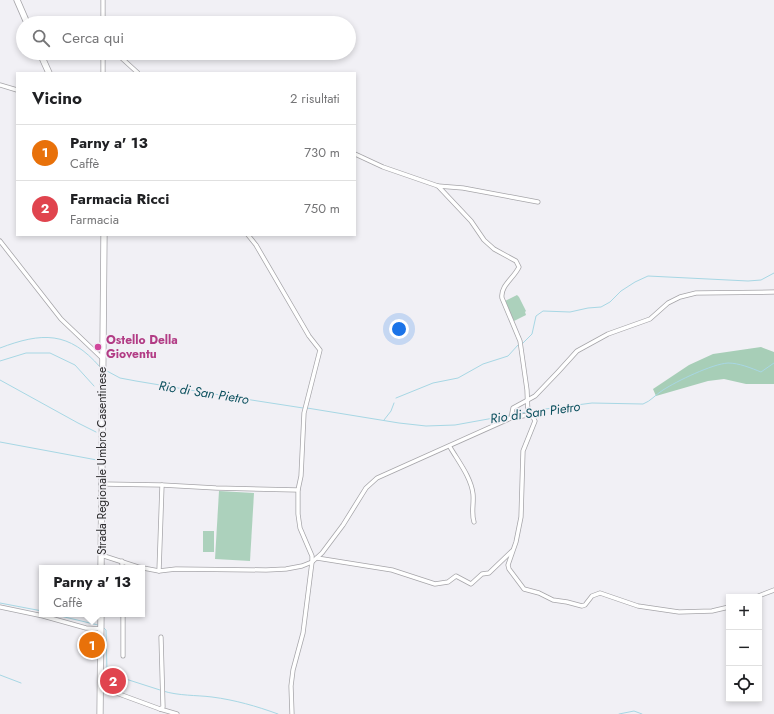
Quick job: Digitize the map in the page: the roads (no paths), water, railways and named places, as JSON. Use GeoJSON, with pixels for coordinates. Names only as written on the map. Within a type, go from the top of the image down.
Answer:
{"type":"FeatureCollection","features":[{"type":"Feature","properties":{"kind":"main road"},"geometry":{"type":"LineString","coordinates":[[17,0],[24,16]]}},
{"type":"Feature","properties":{"kind":"main road"},"geometry":{"type":"LineString","coordinates":[[43,60],[49,72]]}},
{"type":"Feature","properties":{"kind":"main road","name":"Strada Regionale Umbro Casentinese"},"geometry":{"type":"LineString","coordinates":[[101,565],[104,236]]}},
{"type":"Feature","properties":{"kind":"main road"},"geometry":{"type":"LineString","coordinates":[[100,714],[101,617]]}},
{"type":"Feature","properties":{"kind":"street"},"geometry":{"type":"LineString","coordinates":[[103,0],[103,16]]}},
{"type":"Feature","properties":{"kind":"street"},"geometry":{"type":"LineString","coordinates":[[103,60],[103,72]]}},
{"type":"Feature","properties":{"kind":"street"},"geometry":{"type":"LineString","coordinates":[[124,60],[137,72]]}},
{"type":"Feature","properties":{"kind":"street"},"geometry":{"type":"LineString","coordinates":[[0,85],[16,90]]}},
{"type":"Feature","properties":{"kind":"street"},"geometry":{"type":"LineString","coordinates":[[356,154],[383,167],[438,186],[463,188],[538,202]]}},
{"type":"Feature","properties":{"kind":"street"},"geometry":{"type":"LineString","coordinates":[[438,186],[471,221],[484,240],[494,249],[516,261],[519,267],[516,273],[502,289],[501,293],[504,304],[520,341],[528,400],[528,415]]}},
{"type":"Feature","properties":{"kind":"street"},"geometry":{"type":"LineString","coordinates":[[249,236],[256,245],[309,336],[320,350],[304,413],[301,476],[298,490],[298,514],[300,528],[312,556],[312,562],[303,634],[293,670],[291,686],[292,714]]}},
{"type":"Feature","properties":{"kind":"street"},"geometry":{"type":"LineString","coordinates":[[0,241],[61,319],[103,358]]}},
{"type":"Feature","properties":{"kind":"street"},"geometry":{"type":"LineString","coordinates":[[511,418],[513,408],[534,396],[554,377],[577,351],[608,334],[650,319],[668,303],[680,297],[696,293],[774,292]]}},
{"type":"Feature","properties":{"kind":"street"},"geometry":{"type":"LineString","coordinates":[[145,568],[159,571],[176,569],[286,569],[302,566],[312,562],[322,553],[344,525],[366,488],[377,478],[450,447],[511,418],[528,415],[533,417],[535,421],[523,451],[521,517],[516,542],[508,565],[518,583],[524,589],[539,593],[553,600],[582,606],[585,605],[592,596],[600,593],[638,606],[679,612],[712,611],[726,608]]}},
{"type":"Feature","properties":{"kind":"street"},"geometry":{"type":"LineString","coordinates":[[450,447],[471,485],[473,493],[472,516],[474,522]]}},
{"type":"Feature","properties":{"kind":"street"},"geometry":{"type":"LineString","coordinates":[[102,484],[162,484],[216,488],[298,490]]}},
{"type":"Feature","properties":{"kind":"street"},"geometry":{"type":"LineString","coordinates":[[159,571],[162,484]]}},
{"type":"Feature","properties":{"kind":"street"},"geometry":{"type":"LineString","coordinates":[[317,558],[392,570],[435,584],[448,582],[456,576],[471,584],[482,574],[489,573],[513,550]]}},
{"type":"Feature","properties":{"kind":"street"},"geometry":{"type":"LineString","coordinates":[[101,555],[133,565]]}},
{"type":"Feature","properties":{"kind":"street"},"geometry":{"type":"LineString","coordinates":[[762,595],[774,590]]}},
{"type":"Feature","properties":{"kind":"street"},"geometry":{"type":"LineString","coordinates":[[0,607],[39,615]]}},
{"type":"Feature","properties":{"kind":"street"},"geometry":{"type":"LineString","coordinates":[[48,617],[86,628],[101,629]]}},
{"type":"Feature","properties":{"kind":"street"},"geometry":{"type":"LineString","coordinates":[[123,617],[123,656]]}},
{"type":"Feature","properties":{"kind":"street"},"geometry":{"type":"LineString","coordinates":[[160,709],[163,707],[162,637]]}},
{"type":"Feature","properties":{"kind":"street"},"geometry":{"type":"LineString","coordinates":[[100,687],[177,714]]}},
{"type":"Feature","properties":{"kind":"waterway"},"geometry":{"type":"LineString","coordinates":[[396,398],[433,383],[458,378],[483,364],[508,356],[518,345],[522,344],[532,334],[536,316],[543,311],[570,312],[601,307],[610,302],[621,291],[648,276],[748,281],[761,280],[774,273]]}},
{"type":"Feature","properties":{"kind":"waterway","name":"Rio di San Pietro"},"geometry":{"type":"LineString","coordinates":[[0,348],[29,339],[42,337],[54,338],[66,341],[77,347],[89,355],[100,367]]}},
{"type":"Feature","properties":{"kind":"waterway"},"geometry":{"type":"LineString","coordinates":[[0,361],[26,353],[50,353],[75,365],[94,386]]}},
{"type":"Feature","properties":{"kind":"waterway","name":"Rio di San Pietro"},"geometry":{"type":"LineString","coordinates":[[530,411],[592,403],[643,404],[677,382],[713,366],[732,363],[761,372],[774,363]]}},
{"type":"Feature","properties":{"kind":"waterway","name":"Rio di San Pietro"},"geometry":{"type":"LineString","coordinates":[[107,371],[120,378],[303,408]]}},
{"type":"Feature","properties":{"kind":"waterway"},"geometry":{"type":"LineString","coordinates":[[0,380],[96,432]]}},
{"type":"Feature","properties":{"kind":"waterway"},"geometry":{"type":"LineString","coordinates":[[384,420],[391,411],[394,403]]}},
{"type":"Feature","properties":{"kind":"waterway","name":"Rio di San Pietro"},"geometry":{"type":"LineString","coordinates":[[307,408],[426,426],[455,425],[527,412]]}},
{"type":"Feature","properties":{"kind":"waterway"},"geometry":{"type":"LineString","coordinates":[[0,442],[97,460]]}},
{"type":"Feature","properties":{"kind":"waterway"},"geometry":{"type":"LineString","coordinates":[[0,603],[39,610]]}},
{"type":"Feature","properties":{"kind":"waterway"},"geometry":{"type":"LineString","coordinates":[[65,617],[98,625]]}},
{"type":"Feature","properties":{"kind":"waterway"},"geometry":{"type":"LineString","coordinates":[[103,627],[106,630],[107,673],[160,690]]}},
{"type":"Feature","properties":{"kind":"waterway"},"geometry":{"type":"LineString","coordinates":[[0,675],[21,683]]}},
{"type":"Feature","properties":{"kind":"waterway"},"geometry":{"type":"LineString","coordinates":[[163,691],[175,694],[229,700],[278,714]]}},
{"type":"Feature","properties":{"kind":"waterway"},"geometry":{"type":"LineString","coordinates":[[619,714],[634,711],[642,714]]}},
{"type":"Feature","properties":{"kind":"place","name":"Ostello Della Gioventu"},"geometry":{"type":"Point","coordinates":[98,347]}},
{"type":"Feature","properties":{"kind":"place","name":"Parny a' 13"},"geometry":{"type":"Point","coordinates":[92,645]}},
{"type":"Feature","properties":{"kind":"place","name":"Farmacia Ricci"},"geometry":{"type":"Point","coordinates":[113,681]}}]}
